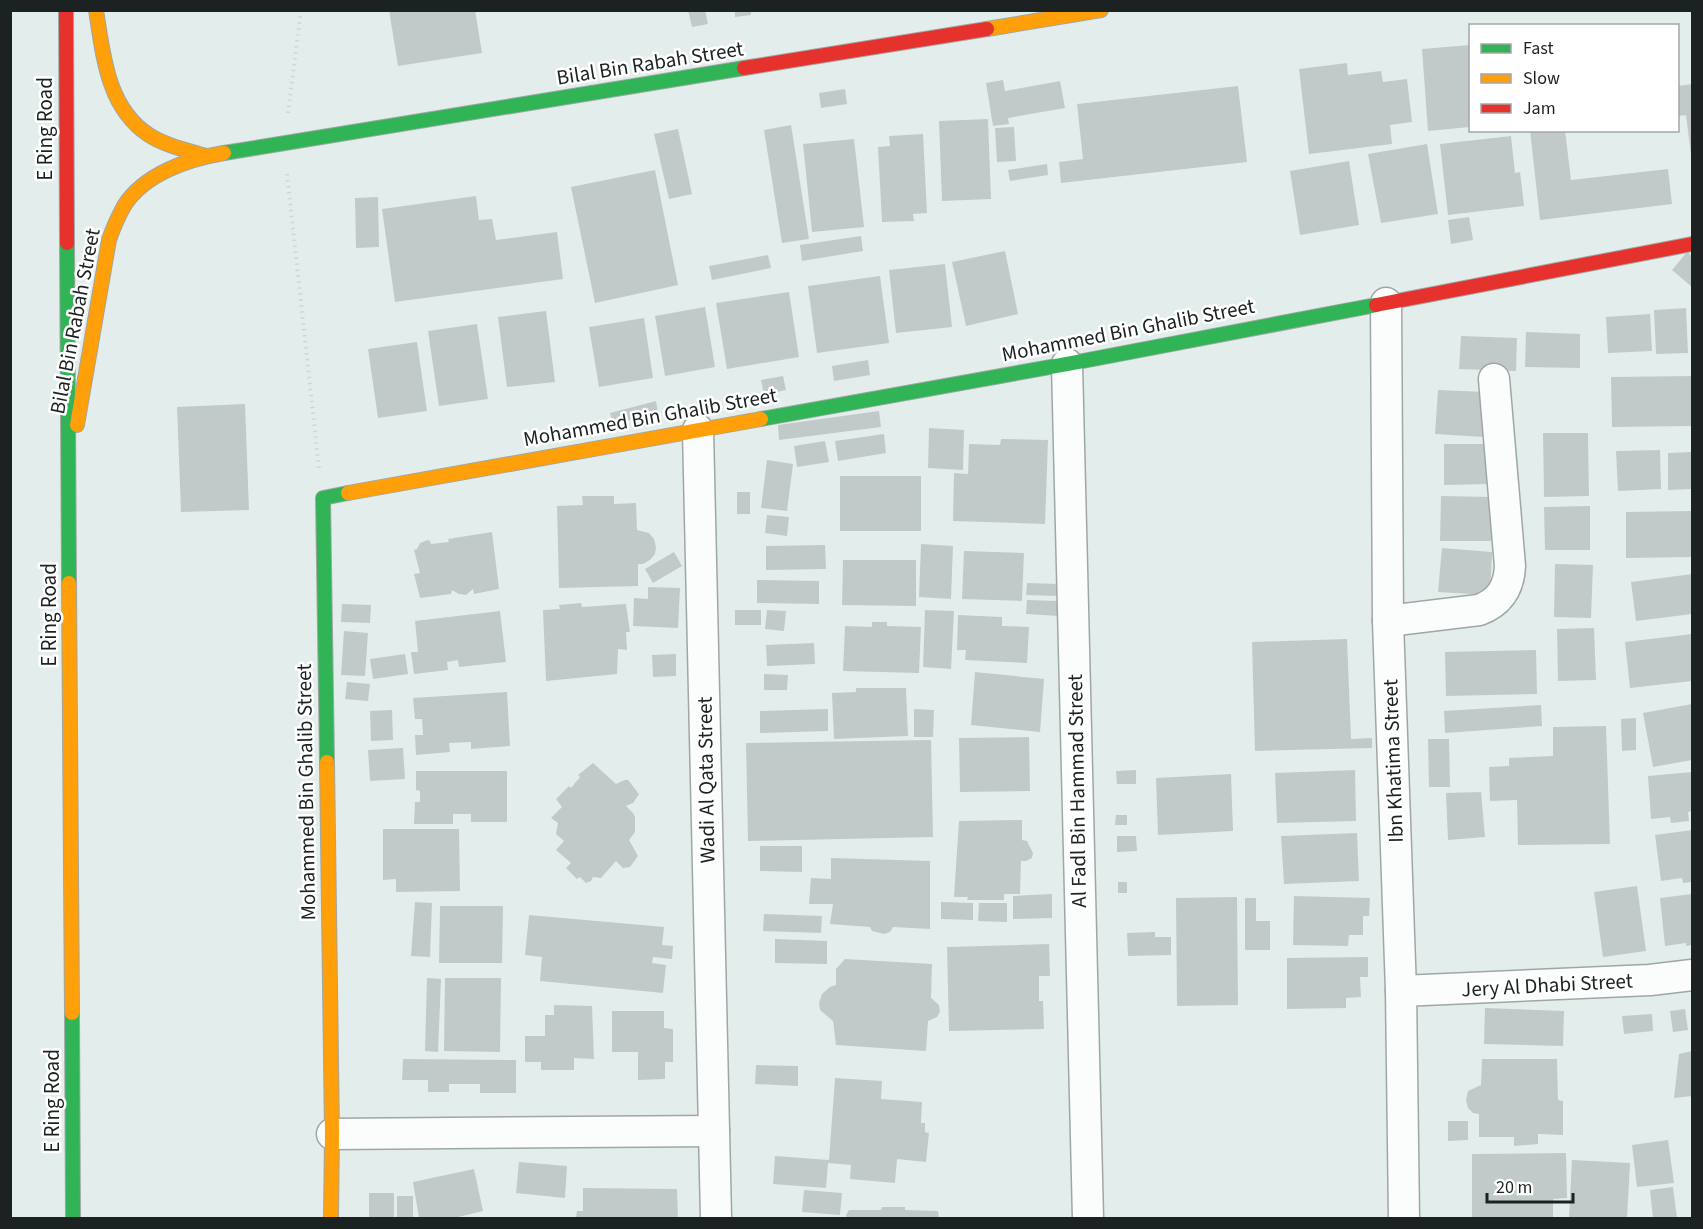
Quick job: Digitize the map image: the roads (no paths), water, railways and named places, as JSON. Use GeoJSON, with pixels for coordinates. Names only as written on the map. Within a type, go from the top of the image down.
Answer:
{"type":"FeatureCollection","features":[{"type":"Feature","properties":{"kind":"street","name":"E Ring Road"},"geometry":{"type":"LineString","coordinates":[[66,10],[73,1218]]}},
{"type":"Feature","properties":{"kind":"street","name":"Bilal Bin Rabah Street"},"geometry":{"type":"LineString","coordinates":[[96,10],[110,84],[118,103],[127,115],[156,138],[170,145],[206,156]]}},
{"type":"Feature","properties":{"kind":"street","name":"Bilal Bin Rabah Street"},"geometry":{"type":"LineString","coordinates":[[69,473],[105,262],[114,223],[130,196],[147,180],[173,168],[206,156],[1092,11]]}},
{"type":"Feature","properties":{"kind":"street","name":"Mohammed Bin Ghalib Street"},"geometry":{"type":"LineString","coordinates":[[331,1218],[332,1134],[323,498],[1067,364],[1692,244]]}},
{"type":"Feature","properties":{"kind":"street","name":"Ibn Khatima Street"},"geometry":{"type":"LineString","coordinates":[[1386,303],[1388,621],[1401,992],[1404,1218]]}},
{"type":"Feature","properties":{"kind":"street","name":"Al Fadl Bin Hammad Street"},"geometry":{"type":"LineString","coordinates":[[1067,364],[1088,1218]]}},
{"type":"Feature","properties":{"kind":"street"},"geometry":{"type":"LineString","coordinates":[[1388,621],[1479,610],[1490,606],[1506,589],[1510,566],[1494,380]]}},
{"type":"Feature","properties":{"kind":"street","name":"Wadi Al Qata Street"},"geometry":{"type":"LineString","coordinates":[[698,430],[716,1218]]}},
{"type":"Feature","properties":{"kind":"street","name":"Jery Al Dhabi Street"},"geometry":{"type":"LineString","coordinates":[[1401,992],[1650,980],[1692,975]]}},
{"type":"Feature","properties":{"kind":"street"},"geometry":{"type":"LineString","coordinates":[[332,1134],[714,1131]]}}]}
